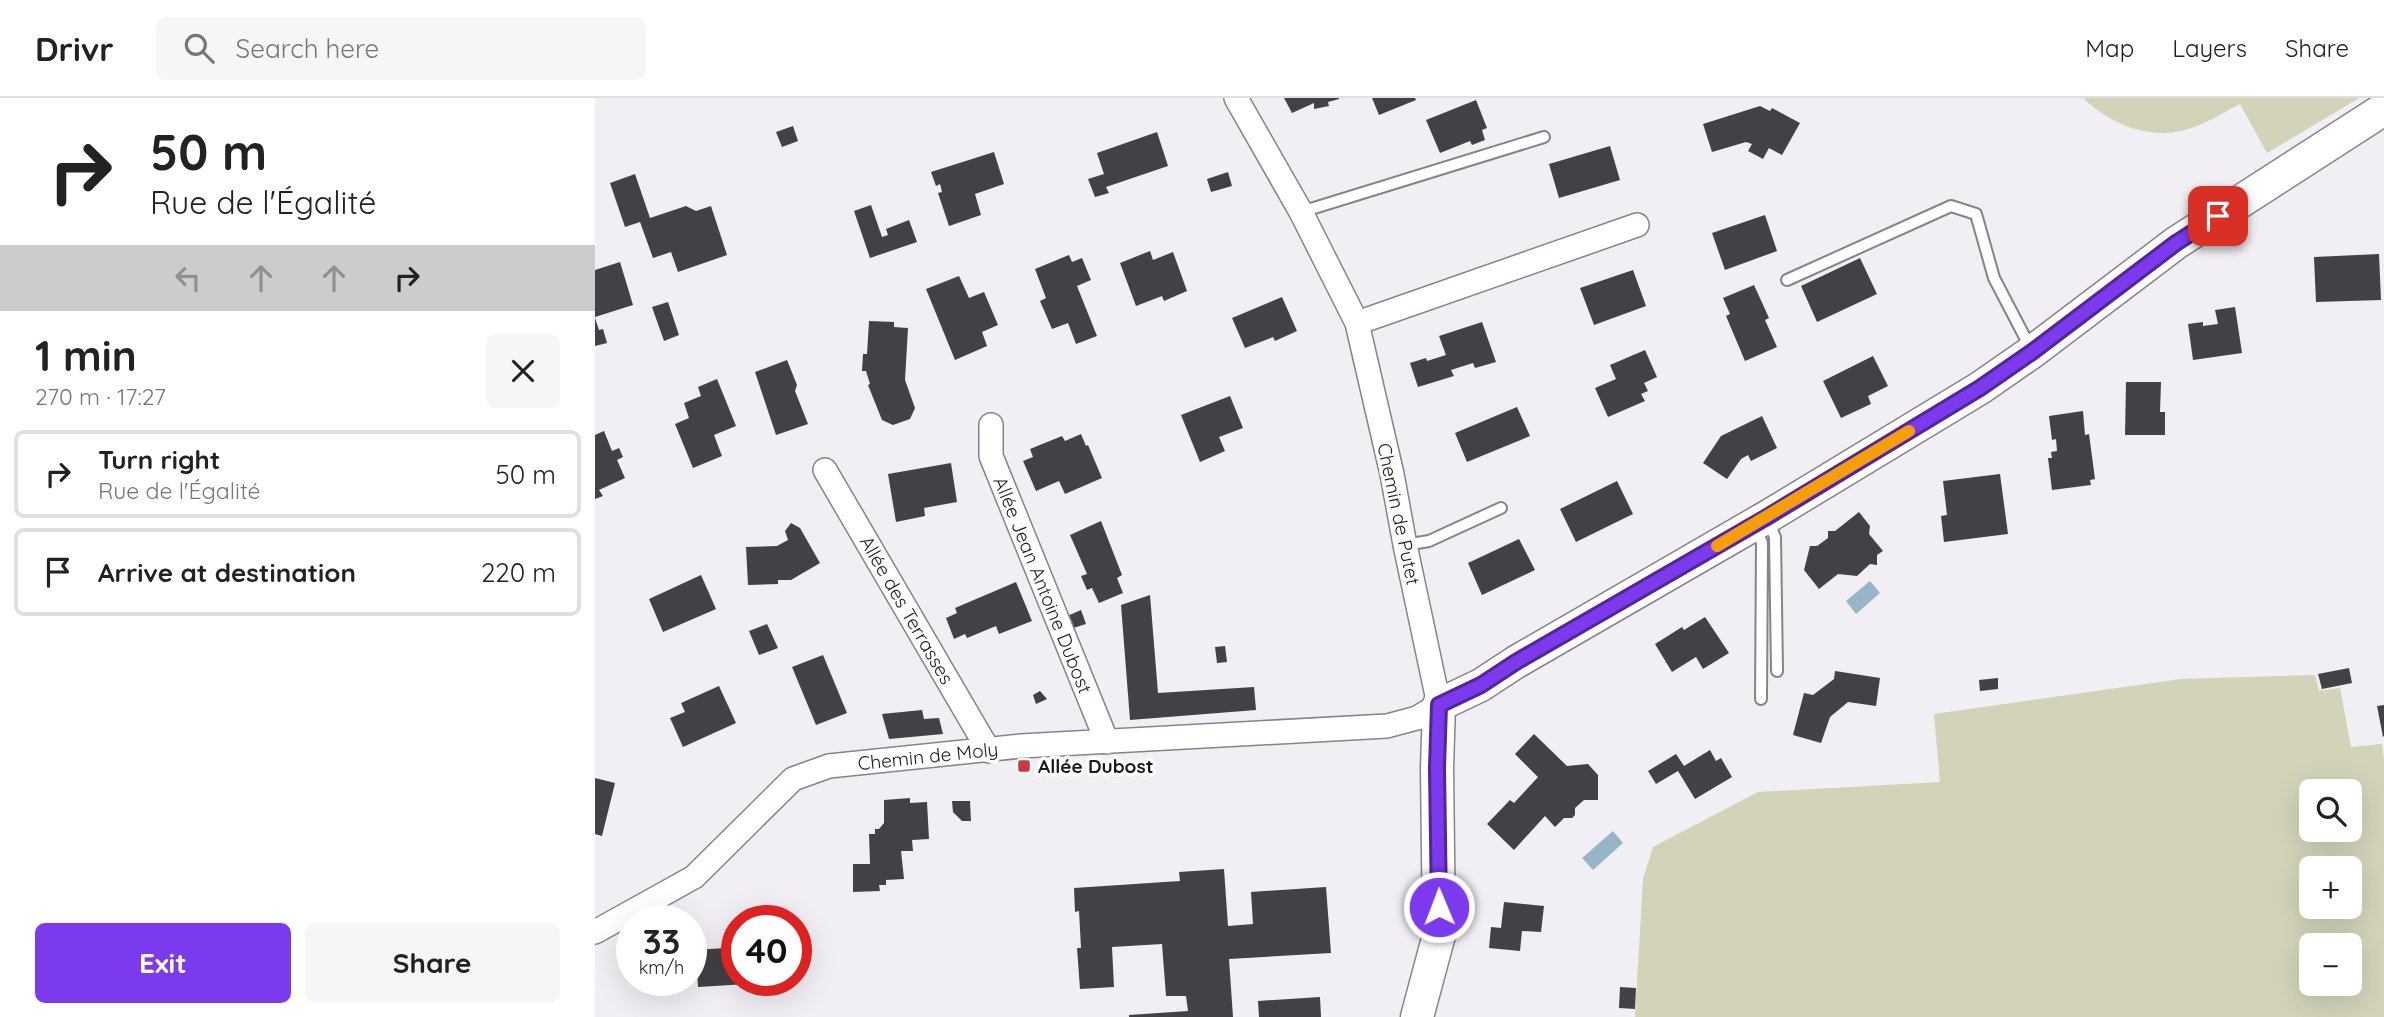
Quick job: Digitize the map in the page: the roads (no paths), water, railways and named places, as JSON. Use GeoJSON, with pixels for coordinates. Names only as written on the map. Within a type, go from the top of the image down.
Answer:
{"type":"FeatureCollection","features":[{"type":"Feature","properties":{"kind":"street","name":"Chemin de Putet"},"geometry":{"type":"LineString","coordinates":[[1236,98],[1301,212],[1357,323],[1392,474],[1439,705]]}},
{"type":"Feature","properties":{"kind":"street"},"geometry":{"type":"LineString","coordinates":[[1417,1017],[1439,935],[1439,705],[1481,685],[1980,388],[2176,243],[2384,109]]}},
{"type":"Feature","properties":{"kind":"street"},"geometry":{"type":"LineString","coordinates":[[1357,323],[1637,225]]}},
{"type":"Feature","properties":{"kind":"street","name":"Allée Jean Antoine Dubost"},"geometry":{"type":"LineString","coordinates":[[991,425],[991,456],[1107,742]]}},
{"type":"Feature","properties":{"kind":"street","name":"Allée des Terrasses"},"geometry":{"type":"LineString","coordinates":[[825,470],[989,751]]}},
{"type":"Feature","properties":{"kind":"street","name":"Chemin de Moly"},"geometry":{"type":"LineString","coordinates":[[595,932],[694,877],[793,779],[828,766],[1021,746],[1387,726],[1417,718],[1439,705]]}},
{"type":"Feature","properties":{"kind":"lane"},"geometry":{"type":"LineString","coordinates":[[1301,212],[1544,137]]}},
{"type":"Feature","properties":{"kind":"lane"},"geometry":{"type":"LineString","coordinates":[[1787,280],[1951,206],[1976,214],[1994,278],[2032,352]]}},
{"type":"Feature","properties":{"kind":"lane"},"geometry":{"type":"LineString","coordinates":[[1405,545],[1429,541],[1501,508]]}},
{"type":"Feature","properties":{"kind":"lane"},"geometry":{"type":"LineString","coordinates":[[1760,521],[1775,537],[1777,671]]}},
{"type":"Feature","properties":{"kind":"lane"},"geometry":{"type":"LineString","coordinates":[[1760,521],[1761,699]]}},
{"type":"Feature","properties":{"kind":"water"},"geometry":{"type":"Polygon","coordinates":[[[1870,581],[1880,593],[1856,614],[1846,601],[1870,581]]]}},
{"type":"Feature","properties":{"kind":"water"},"geometry":{"type":"Polygon","coordinates":[[[1613,831],[1623,843],[1593,870],[1582,858],[1613,831]]]}},
{"type":"Feature","properties":{"kind":"place","name":"Allée Dubost"},"geometry":{"type":"Point","coordinates":[1024,766]}}]}
